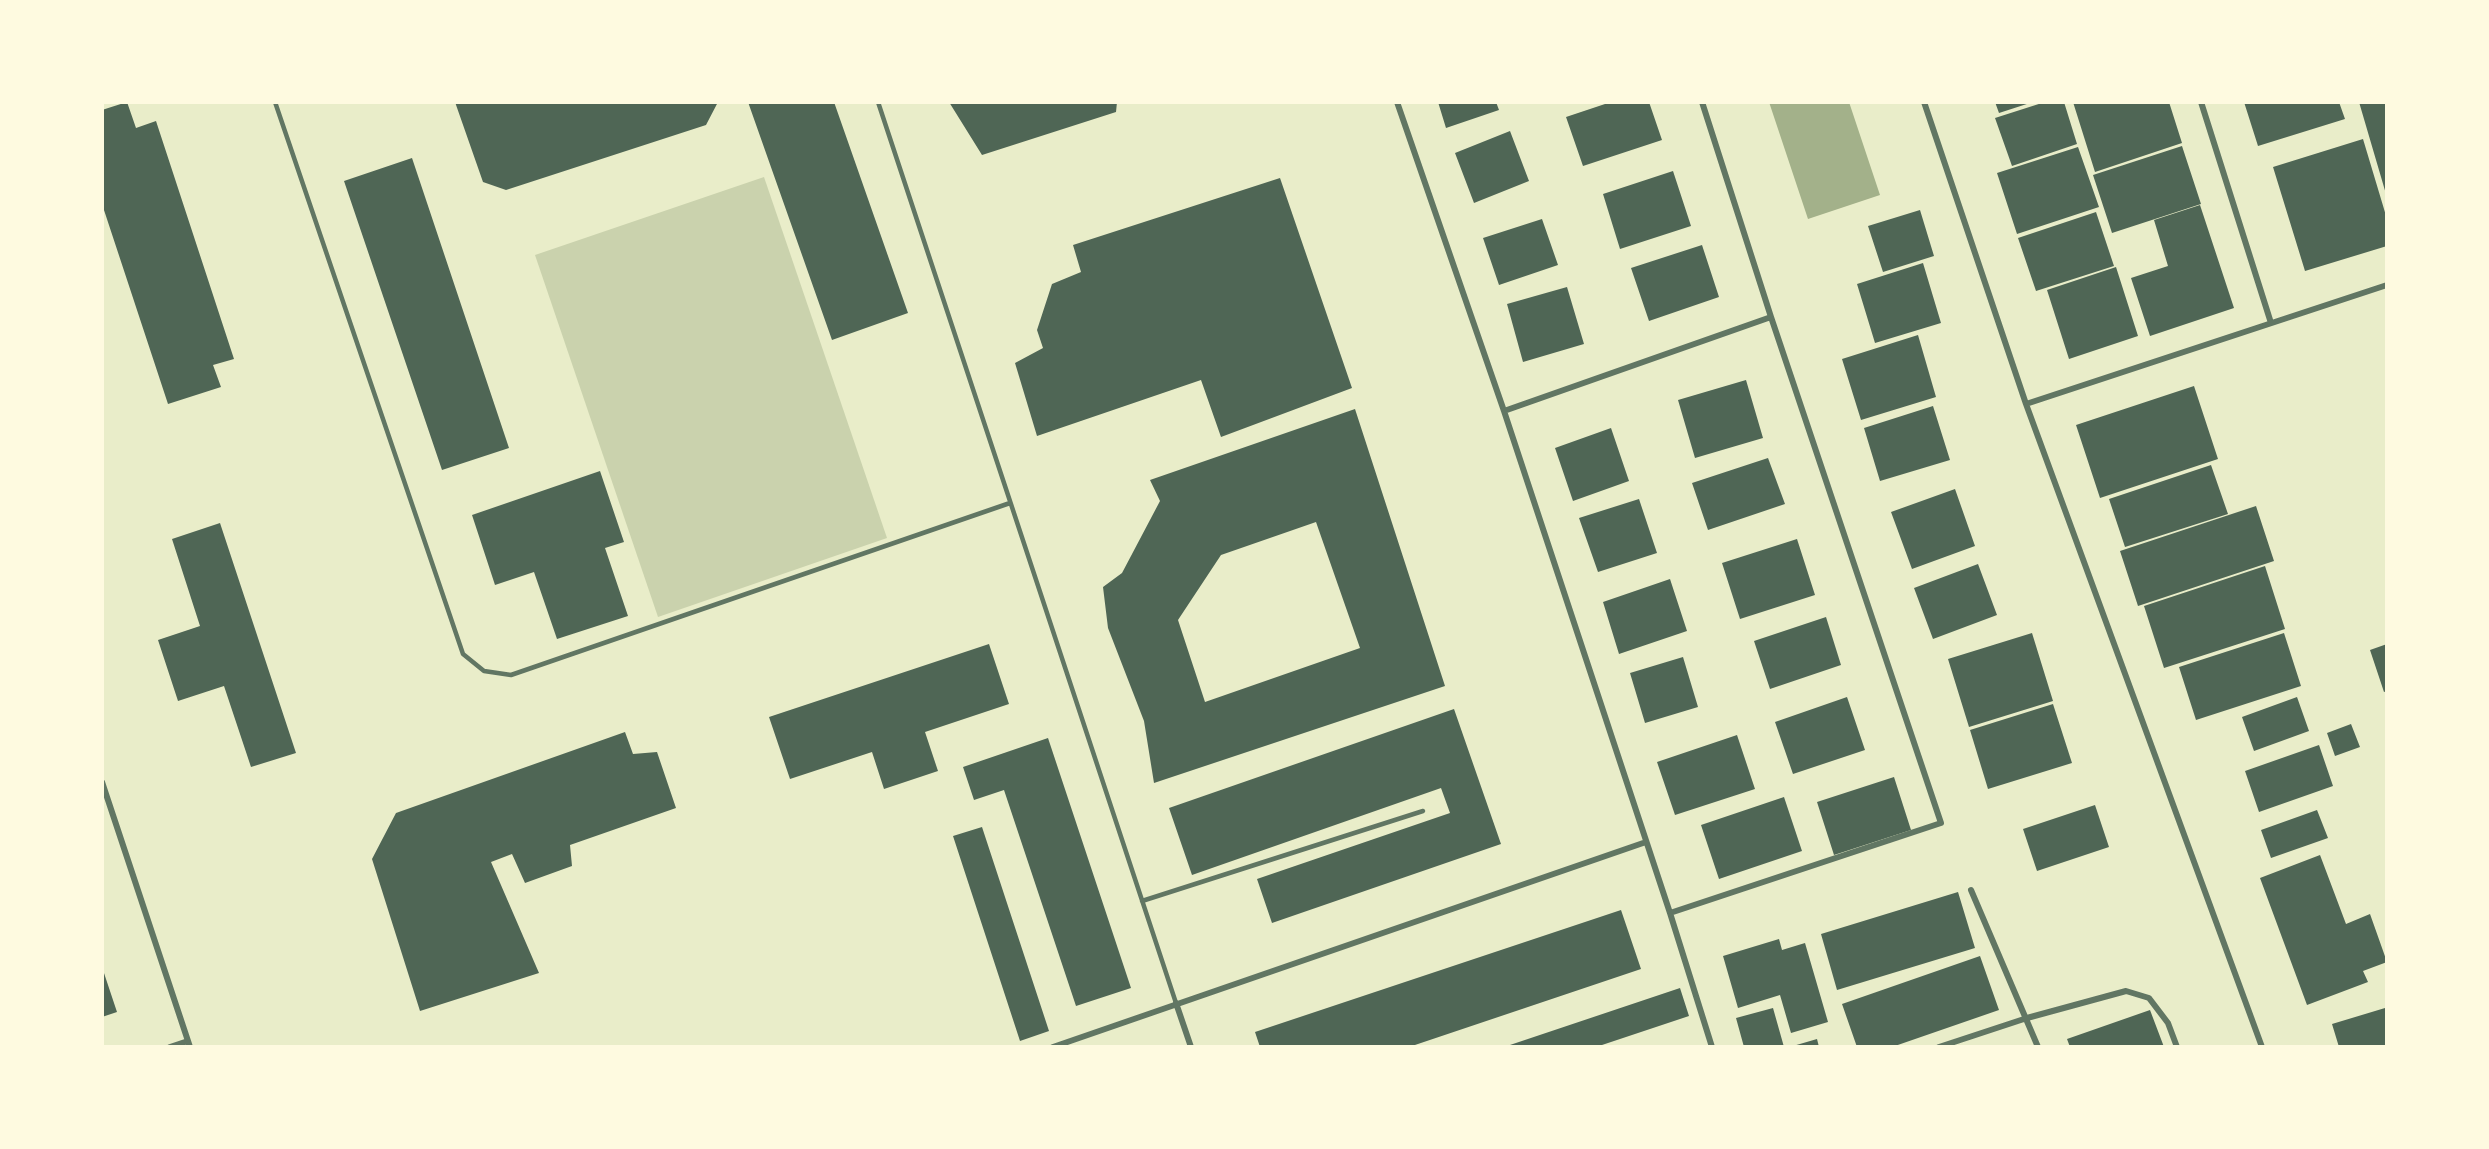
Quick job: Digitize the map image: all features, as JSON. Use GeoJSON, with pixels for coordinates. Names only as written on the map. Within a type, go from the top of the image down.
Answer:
{"type":"FeatureCollection","features":[{"type":"Feature","properties":{"kind":"street"},"geometry":{"type":"LineString","coordinates":[[1397,102],[1504,411],[1712,1047]]}},
{"type":"Feature","properties":{"kind":"street"},"geometry":{"type":"LineString","coordinates":[[1670,913],[1941,822],[1702,102]]}},
{"type":"Feature","properties":{"kind":"street"},"geometry":{"type":"LineString","coordinates":[[1924,102],[2026,404],[2262,1047]]}},
{"type":"Feature","properties":{"kind":"street"},"geometry":{"type":"LineString","coordinates":[[2201,102],[2271,323]]}},
{"type":"Feature","properties":{"kind":"street"},"geometry":{"type":"LineString","coordinates":[[2026,404],[2387,285]]}},
{"type":"Feature","properties":{"kind":"street"},"geometry":{"type":"LineString","coordinates":[[1504,411],[1772,316]]}},
{"type":"Feature","properties":{"kind":"street"},"geometry":{"type":"LineString","coordinates":[[102,782],[189,1044],[170,1047]]}},
{"type":"Feature","properties":{"kind":"street"},"geometry":{"type":"LineString","coordinates":[[1053,1047],[1646,842]]}},
{"type":"Feature","properties":{"kind":"street"},"geometry":{"type":"LineString","coordinates":[[1971,890],[2038,1047]]}},
{"type":"Feature","properties":{"kind":"street"},"geometry":{"type":"LineString","coordinates":[[1939,1047],[2027,1018],[2126,992],[2149,998],[2168,1023],[2176,1047]]}},
{"type":"Feature","properties":{"kind":"street"},"geometry":{"type":"LineString","coordinates":[[1176,1003],[1191,1047]]}},
{"type":"Feature","properties":{"kind":"lane"},"geometry":{"type":"LineString","coordinates":[[275,102],[463,654],[484,670],[511,675],[1010,503]]}},
{"type":"Feature","properties":{"kind":"lane"},"geometry":{"type":"LineString","coordinates":[[878,102],[1176,1003]]}},
{"type":"Feature","properties":{"kind":"lane"},"geometry":{"type":"LineString","coordinates":[[1142,901],[1423,811]]}},
{"type":"Feature","properties":{"kind":"shaded area"},"geometry":{"type":"Polygon","coordinates":[[[1769,102],[1849,102],[1880,195],[1808,219],[1769,102]]]}},
{"type":"Feature","properties":{"kind":"shaded area"},"geometry":{"type":"Polygon","coordinates":[[[764,177],[887,538],[658,617],[535,255],[764,177]]]}},
{"type":"Feature","properties":{"kind":"building"},"geometry":{"type":"Polygon","coordinates":[[[127,102],[136,128],[156,121],[234,359],[213,365],[221,387],[168,404],[102,204],[102,110],[127,102]]]}},
{"type":"Feature","properties":{"kind":"building"},"geometry":{"type":"Polygon","coordinates":[[[455,102],[718,102],[706,125],[506,190],[483,182],[455,102]]]}},
{"type":"Feature","properties":{"kind":"building"},"geometry":{"type":"Polygon","coordinates":[[[748,102],[834,102],[908,313],[832,340],[748,102]]]}},
{"type":"Feature","properties":{"kind":"building"},"geometry":{"type":"Polygon","coordinates":[[[949,102],[1117,102],[1116,112],[982,155],[949,102]]]}},
{"type":"Feature","properties":{"kind":"building"},"geometry":{"type":"Polygon","coordinates":[[[1438,102],[1496,102],[1499,110],[1446,128],[1438,102]]]}},
{"type":"Feature","properties":{"kind":"building"},"geometry":{"type":"Polygon","coordinates":[[[1611,102],[1649,102],[1662,140],[1583,166],[1566,117],[1611,102]]]}},
{"type":"Feature","properties":{"kind":"building"},"geometry":{"type":"Polygon","coordinates":[[[1995,102],[2033,102],[1999,113],[1995,102]]]}},
{"type":"Feature","properties":{"kind":"building"},"geometry":{"type":"Polygon","coordinates":[[[2045,102],[2064,102],[2077,144],[2012,166],[1995,118],[2045,102]]]}},
{"type":"Feature","properties":{"kind":"building"},"geometry":{"type":"Polygon","coordinates":[[[2073,102],[2169,102],[2182,143],[2095,172],[2073,102]]]}},
{"type":"Feature","properties":{"kind":"building"},"geometry":{"type":"Polygon","coordinates":[[[2244,102],[2339,102],[2345,119],[2258,146],[2244,102]]]}},
{"type":"Feature","properties":{"kind":"building"},"geometry":{"type":"Polygon","coordinates":[[[2359,102],[2387,102],[2387,194],[2386,194],[2359,102]]]}},
{"type":"Feature","properties":{"kind":"building"},"geometry":{"type":"Polygon","coordinates":[[[1510,131],[1529,181],[1474,203],[1455,153],[1510,131]]]}},
{"type":"Feature","properties":{"kind":"building"},"geometry":{"type":"Polygon","coordinates":[[[2363,139],[2387,219],[2387,246],[2305,271],[2273,167],[2363,139]]]}},
{"type":"Feature","properties":{"kind":"building"},"geometry":{"type":"Polygon","coordinates":[[[2182,146],[2201,204],[2112,233],[2093,175],[2182,146]]]}},
{"type":"Feature","properties":{"kind":"building"},"geometry":{"type":"Polygon","coordinates":[[[2078,147],[2099,207],[2017,234],[1997,173],[2078,147]]]}},
{"type":"Feature","properties":{"kind":"building"},"geometry":{"type":"Polygon","coordinates":[[[412,158],[509,448],[442,470],[344,181],[412,158]]]}},
{"type":"Feature","properties":{"kind":"building"},"geometry":{"type":"Polygon","coordinates":[[[1673,171],[1691,226],[1620,249],[1603,194],[1673,171]]]}},
{"type":"Feature","properties":{"kind":"building"},"geometry":{"type":"Polygon","coordinates":[[[1280,178],[1352,388],[1221,437],[1201,380],[1037,436],[1015,363],[1043,348],[1037,330],[1052,284],[1081,272],[1073,245],[1280,178]]]}},
{"type":"Feature","properties":{"kind":"building"},"geometry":{"type":"Polygon","coordinates":[[[2200,205],[2234,308],[2150,336],[2131,278],[2168,266],[2154,220],[2200,205]]]}},
{"type":"Feature","properties":{"kind":"building"},"geometry":{"type":"Polygon","coordinates":[[[1920,210],[1934,256],[1883,272],[1868,226],[1920,210]]]}},
{"type":"Feature","properties":{"kind":"building"},"geometry":{"type":"Polygon","coordinates":[[[2096,212],[2114,266],[2036,291],[2018,238],[2096,212]]]}},
{"type":"Feature","properties":{"kind":"building"},"geometry":{"type":"Polygon","coordinates":[[[1542,219],[1558,265],[1499,285],[1483,238],[1542,219]]]}},
{"type":"Feature","properties":{"kind":"building"},"geometry":{"type":"Polygon","coordinates":[[[1702,245],[1719,297],[1649,321],[1631,268],[1702,245]]]}},
{"type":"Feature","properties":{"kind":"building"},"geometry":{"type":"Polygon","coordinates":[[[1923,263],[1941,323],[1875,343],[1857,284],[1923,263]]]}},
{"type":"Feature","properties":{"kind":"building"},"geometry":{"type":"Polygon","coordinates":[[[2116,267],[2138,336],[2069,359],[2047,290],[2116,267]]]}},
{"type":"Feature","properties":{"kind":"building"},"geometry":{"type":"Polygon","coordinates":[[[1567,287],[1584,344],[1523,362],[1507,304],[1567,287]]]}},
{"type":"Feature","properties":{"kind":"building"},"geometry":{"type":"Polygon","coordinates":[[[1918,335],[1936,397],[1861,420],[1842,359],[1918,335]]]}},
{"type":"Feature","properties":{"kind":"building"},"geometry":{"type":"Polygon","coordinates":[[[1746,380],[1763,438],[1695,458],[1678,400],[1746,380]]]}},
{"type":"Feature","properties":{"kind":"building"},"geometry":{"type":"Polygon","coordinates":[[[2194,386],[2218,459],[2100,498],[2076,425],[2194,386]]]}},
{"type":"Feature","properties":{"kind":"building"},"geometry":{"type":"Polygon","coordinates":[[[1933,406],[1950,460],[1880,481],[1864,428],[1933,406]]]}},
{"type":"Feature","properties":{"kind":"building"},"geometry":{"type":"Polygon","coordinates":[[[1355,409],[1445,686],[1154,783],[1144,721],[1108,628],[1103,587],[1122,573],[1160,501],[1150,480],[1355,409]],[[1316,522],[1221,555],[1178,620],[1205,702],[1360,648],[1316,522]]]}},
{"type":"Feature","properties":{"kind":"building"},"geometry":{"type":"Polygon","coordinates":[[[1611,428],[1629,481],[1573,501],[1555,448],[1611,428]]]}},
{"type":"Feature","properties":{"kind":"building"},"geometry":{"type":"Polygon","coordinates":[[[1768,458],[1785,504],[1708,530],[1692,483],[1768,458]]]}},
{"type":"Feature","properties":{"kind":"building"},"geometry":{"type":"Polygon","coordinates":[[[2211,465],[2228,514],[2125,547],[2109,499],[2211,465]]]}},
{"type":"Feature","properties":{"kind":"building"},"geometry":{"type":"Polygon","coordinates":[[[600,471],[624,542],[605,548],[628,616],[557,639],[534,572],[495,585],[472,515],[600,471]]]}},
{"type":"Feature","properties":{"kind":"building"},"geometry":{"type":"Polygon","coordinates":[[[1955,489],[1975,546],[1912,569],[1891,512],[1955,489]]]}},
{"type":"Feature","properties":{"kind":"building"},"geometry":{"type":"Polygon","coordinates":[[[1639,499],[1657,553],[1598,572],[1579,518],[1639,499]]]}},
{"type":"Feature","properties":{"kind":"building"},"geometry":{"type":"Polygon","coordinates":[[[2256,506],[2274,561],[2138,606],[2120,551],[2256,506]]]}},
{"type":"Feature","properties":{"kind":"building"},"geometry":{"type":"Polygon","coordinates":[[[220,523],[296,753],[251,767],[224,686],[178,701],[158,640],[200,626],[172,539],[220,523]]]}},
{"type":"Feature","properties":{"kind":"building"},"geometry":{"type":"Polygon","coordinates":[[[1797,539],[1815,595],[1740,619],[1722,563],[1797,539]]]}},
{"type":"Feature","properties":{"kind":"building"},"geometry":{"type":"Polygon","coordinates":[[[1978,564],[1997,615],[1933,639],[1914,588],[1978,564]]]}},
{"type":"Feature","properties":{"kind":"building"},"geometry":{"type":"Polygon","coordinates":[[[2265,566],[2285,629],[2164,668],[2144,606],[2265,566]]]}},
{"type":"Feature","properties":{"kind":"building"},"geometry":{"type":"Polygon","coordinates":[[[1670,579],[1687,631],[1619,654],[1603,602],[1670,579]]]}},
{"type":"Feature","properties":{"kind":"building"},"geometry":{"type":"Polygon","coordinates":[[[1826,617],[1841,665],[1770,689],[1754,641],[1826,617]]]}},
{"type":"Feature","properties":{"kind":"building"},"geometry":{"type":"Polygon","coordinates":[[[2032,633],[2053,701],[1969,727],[1948,659],[2032,633]]]}},
{"type":"Feature","properties":{"kind":"building"},"geometry":{"type":"Polygon","coordinates":[[[2284,633],[2301,686],[2196,720],[2179,667],[2284,633]]]}},
{"type":"Feature","properties":{"kind":"building"},"geometry":{"type":"Polygon","coordinates":[[[989,644],[1009,704],[925,732],[938,771],[884,789],[872,752],[790,779],[769,717],[989,644]]]}},
{"type":"Feature","properties":{"kind":"building"},"geometry":{"type":"Polygon","coordinates":[[[2387,644],[2387,691],[2384,692],[2370,650],[2387,644]]]}},
{"type":"Feature","properties":{"kind":"building"},"geometry":{"type":"Polygon","coordinates":[[[1683,657],[1698,707],[1645,723],[1630,673],[1683,657]]]}},
{"type":"Feature","properties":{"kind":"building"},"geometry":{"type":"Polygon","coordinates":[[[1847,697],[1865,750],[1793,774],[1775,722],[1847,697]]]}},
{"type":"Feature","properties":{"kind":"building"},"geometry":{"type":"Polygon","coordinates":[[[2297,697],[2309,731],[2254,751],[2242,717],[2297,697]]]}},
{"type":"Feature","properties":{"kind":"building"},"geometry":{"type":"Polygon","coordinates":[[[2053,704],[2072,763],[1988,789],[1970,730],[2053,704]]]}},
{"type":"Feature","properties":{"kind":"building"},"geometry":{"type":"Polygon","coordinates":[[[1454,709],[1501,844],[1272,923],[1257,879],[1450,813],[1441,788],[1192,875],[1169,808],[1454,709]]]}},
{"type":"Feature","properties":{"kind":"building"},"geometry":{"type":"Polygon","coordinates":[[[2351,724],[2360,747],[2335,756],[2327,733],[2351,724]]]}},
{"type":"Feature","properties":{"kind":"building"},"geometry":{"type":"Polygon","coordinates":[[[625,732],[633,754],[657,752],[676,808],[570,845],[572,866],[525,883],[512,854],[491,862],[539,973],[420,1011],[372,859],[396,813],[625,732]]]}},
{"type":"Feature","properties":{"kind":"building"},"geometry":{"type":"Polygon","coordinates":[[[1737,735],[1755,789],[1675,815],[1657,762],[1737,735]]]}},
{"type":"Feature","properties":{"kind":"building"},"geometry":{"type":"Polygon","coordinates":[[[1048,738],[1131,988],[1076,1006],[1004,790],[974,800],[963,767],[1048,738]]]}},
{"type":"Feature","properties":{"kind":"building"},"geometry":{"type":"Polygon","coordinates":[[[2319,745],[2333,786],[2259,812],[2245,771],[2319,745]]]}},
{"type":"Feature","properties":{"kind":"building"},"geometry":{"type":"Polygon","coordinates":[[[1894,777],[1911,830],[1834,855],[1817,802],[1894,777]]]}},
{"type":"Feature","properties":{"kind":"building"},"geometry":{"type":"Polygon","coordinates":[[[1784,797],[1802,851],[1719,879],[1701,825],[1784,797]]]}},
{"type":"Feature","properties":{"kind":"building"},"geometry":{"type":"Polygon","coordinates":[[[2095,805],[2109,847],[2037,871],[2023,829],[2095,805]]]}},
{"type":"Feature","properties":{"kind":"building"},"geometry":{"type":"Polygon","coordinates":[[[2317,810],[2328,838],[2271,858],[2261,830],[2317,810]]]}},
{"type":"Feature","properties":{"kind":"building"},"geometry":{"type":"Polygon","coordinates":[[[982,827],[1049,1031],[1020,1041],[953,836],[982,827]]]}},
{"type":"Feature","properties":{"kind":"building"},"geometry":{"type":"Polygon","coordinates":[[[2320,855],[2346,924],[2370,914],[2387,962],[2363,971],[2368,982],[2307,1005],[2260,878],[2320,855]]]}},
{"type":"Feature","properties":{"kind":"building"},"geometry":{"type":"Polygon","coordinates":[[[1958,892],[1975,948],[1837,990],[1821,934],[1958,892]]]}},
{"type":"Feature","properties":{"kind":"building"},"geometry":{"type":"Polygon","coordinates":[[[1621,910],[1641,969],[1409,1047],[1260,1047],[1255,1032],[1621,910]]]}},
{"type":"Feature","properties":{"kind":"building"},"geometry":{"type":"Polygon","coordinates":[[[1779,939],[1782,950],[1805,943],[1828,1022],[1791,1033],[1780,995],[1738,1008],[1723,956],[1779,939]]]}},
{"type":"Feature","properties":{"kind":"building"},"geometry":{"type":"Polygon","coordinates":[[[1980,956],[1999,1010],[1892,1047],[1857,1047],[1842,1004],[1980,956]]]}},
{"type":"Feature","properties":{"kind":"building"},"geometry":{"type":"Polygon","coordinates":[[[102,967],[117,1012],[102,1017],[102,967]]]}},
{"type":"Feature","properties":{"kind":"building"},"geometry":{"type":"Polygon","coordinates":[[[1680,988],[1689,1016],[1596,1047],[1504,1047],[1680,988]]]}},
{"type":"Feature","properties":{"kind":"building"},"geometry":{"type":"Polygon","coordinates":[[[1773,1008],[1784,1047],[1744,1047],[1736,1018],[1773,1008]]]}},
{"type":"Feature","properties":{"kind":"building"},"geometry":{"type":"Polygon","coordinates":[[[2385,1008],[2387,1047],[2339,1047],[2332,1024],[2385,1008]]]}},
{"type":"Feature","properties":{"kind":"building"},"geometry":{"type":"Polygon","coordinates":[[[2150,1010],[2164,1047],[2070,1047],[2067,1039],[2150,1010]]]}},
{"type":"Feature","properties":{"kind":"building"},"geometry":{"type":"Polygon","coordinates":[[[1817,1039],[1819,1047],[1793,1047],[1793,1046],[1817,1039]]]}}]}
